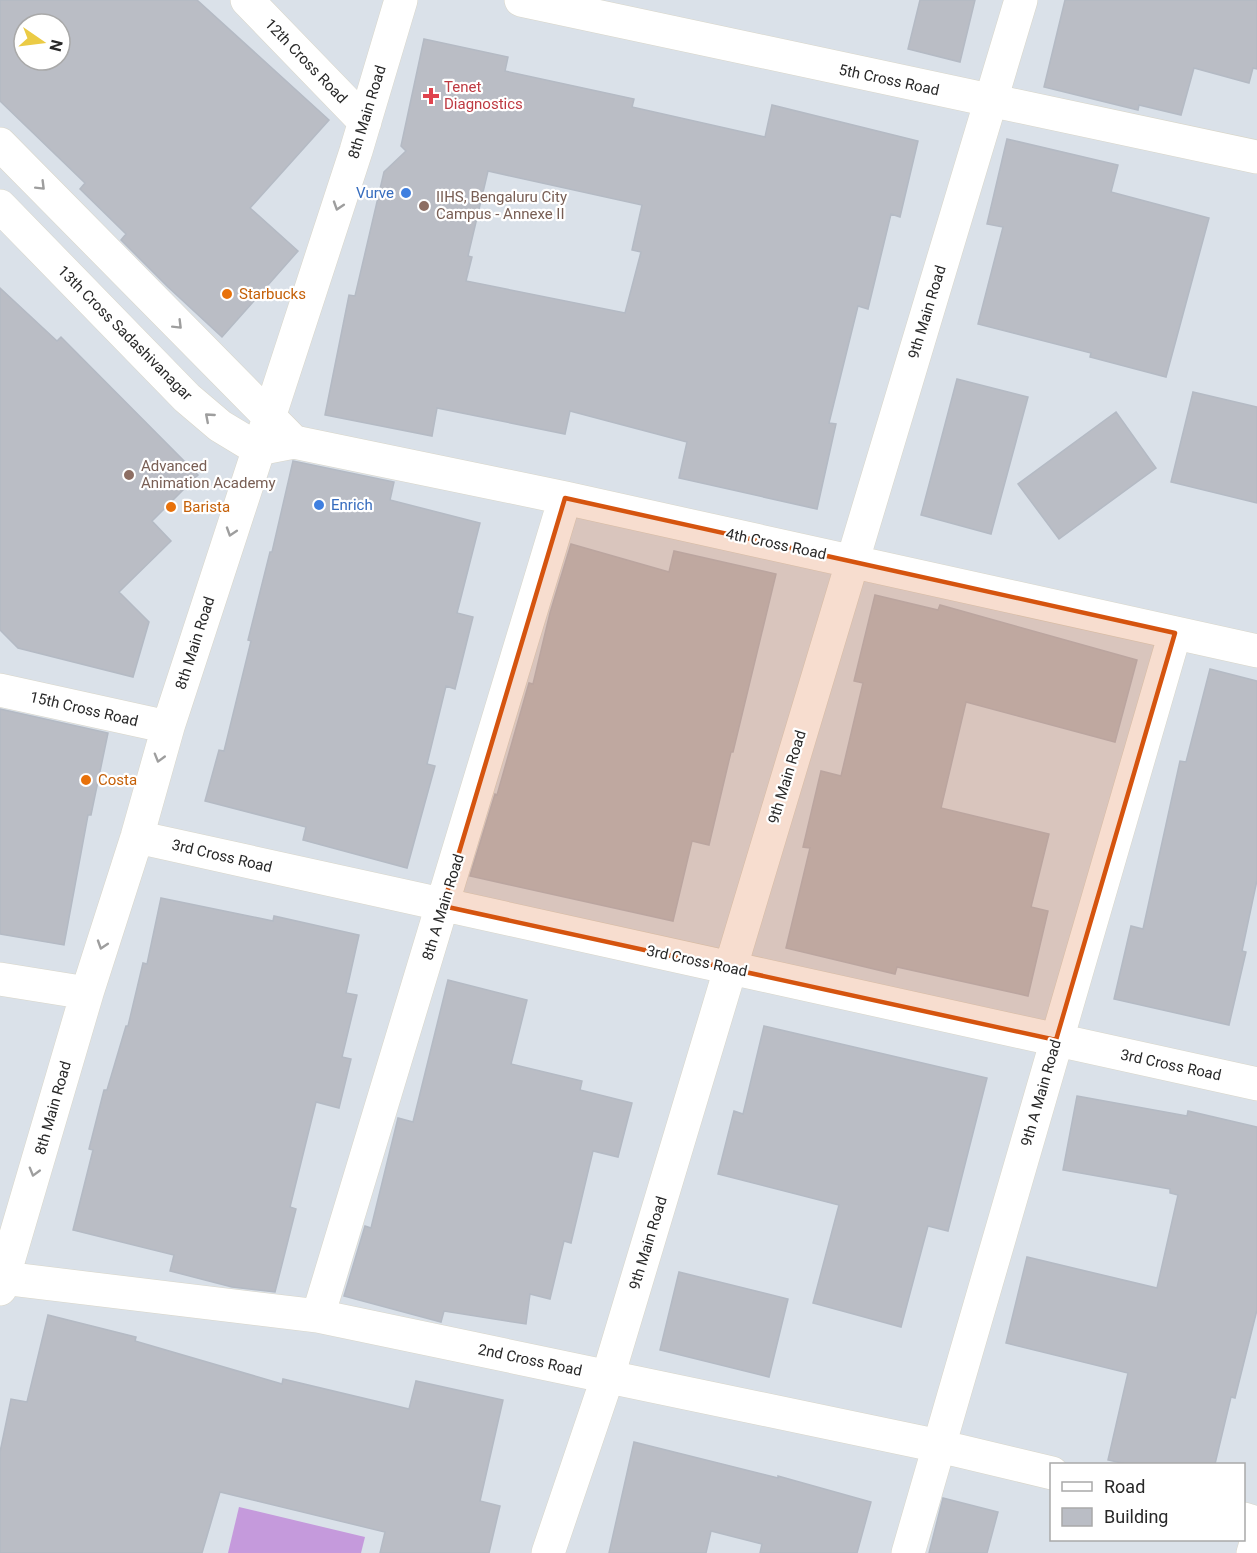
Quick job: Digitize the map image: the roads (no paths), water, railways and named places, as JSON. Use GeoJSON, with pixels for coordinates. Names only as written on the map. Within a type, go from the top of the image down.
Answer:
{"type":"FeatureCollection","features":[{"type":"Feature","properties":{"kind":"street","name":"12th Cross Road"},"geometry":{"type":"LineString","coordinates":[[247,0],[365,122]]}},
{"type":"Feature","properties":{"kind":"street","name":"8th Main Road"},"geometry":{"type":"LineString","coordinates":[[2,1284],[168,727],[365,122],[401,0]]}},
{"type":"Feature","properties":{"kind":"street","name":"5th Cross Road"},"geometry":{"type":"LineString","coordinates":[[521,0],[990,102],[1257,157]]}},
{"type":"Feature","properties":{"kind":"street","name":"9th Main Road"},"geometry":{"type":"LineString","coordinates":[[548,1553],[608,1376],[1021,0]]}},
{"type":"Feature","properties":{"kind":"street"},"geometry":{"type":"LineString","coordinates":[[0,144],[294,442]]}},
{"type":"Feature","properties":{"kind":"street","name":"13th Cross Sadashivanagar"},"geometry":{"type":"LineString","coordinates":[[0,206],[187,398],[220,426],[258,449]]}},
{"type":"Feature","properties":{"kind":"street","name":"4th Cross Road"},"geometry":{"type":"LineString","coordinates":[[294,442],[565,498],[1257,651]]}},
{"type":"Feature","properties":{"kind":"street"},"geometry":{"type":"LineString","coordinates":[[258,449],[294,442]]}},
{"type":"Feature","properties":{"kind":"street","name":"8th A Main Road"},"geometry":{"type":"LineString","coordinates":[[318,1316],[565,498]]}},
{"type":"Feature","properties":{"kind":"street","name":"9th A Main Road"},"geometry":{"type":"LineString","coordinates":[[908,1553],[1175,633]]}},
{"type":"Feature","properties":{"kind":"street"},"geometry":{"type":"LineString","coordinates":[[0,667],[14,693]]}},
{"type":"Feature","properties":{"kind":"street","name":"15th Cross Road"},"geometry":{"type":"LineString","coordinates":[[14,693],[168,727]]}},
{"type":"Feature","properties":{"kind":"street","name":"3rd Cross Road"},"geometry":{"type":"LineString","coordinates":[[137,837],[1257,1084]]}},
{"type":"Feature","properties":{"kind":"street"},"geometry":{"type":"LineString","coordinates":[[0,979],[87,993]]}},
{"type":"Feature","properties":{"kind":"street","name":"2nd Cross Road"},"geometry":{"type":"LineString","coordinates":[[2,1284],[318,1316],[939,1446],[1050,1473]]}},
{"type":"Feature","properties":{"kind":"street"},"geometry":{"type":"LineString","coordinates":[[1253,1553],[1257,1540]]}},
{"type":"Feature","properties":{"kind":"place","name":"Tenet Diagnostics"},"geometry":{"type":"Point","coordinates":[431,96]}},
{"type":"Feature","properties":{"kind":"place","name":"Vurve"},"geometry":{"type":"Point","coordinates":[406,193]}},
{"type":"Feature","properties":{"kind":"place","name":"IIHS, Bengaluru City Campus - Annexe II"},"geometry":{"type":"Point","coordinates":[424,206]}},
{"type":"Feature","properties":{"kind":"place","name":"Starbucks"},"geometry":{"type":"Point","coordinates":[227,294]}},
{"type":"Feature","properties":{"kind":"place","name":"Advanced Animation Academy"},"geometry":{"type":"Point","coordinates":[129,475]}},
{"type":"Feature","properties":{"kind":"place","name":"Enrich"},"geometry":{"type":"Point","coordinates":[319,505]}},
{"type":"Feature","properties":{"kind":"place","name":"Barista"},"geometry":{"type":"Point","coordinates":[171,507]}},
{"type":"Feature","properties":{"kind":"place","name":"Costa"},"geometry":{"type":"Point","coordinates":[86,780]}}]}
